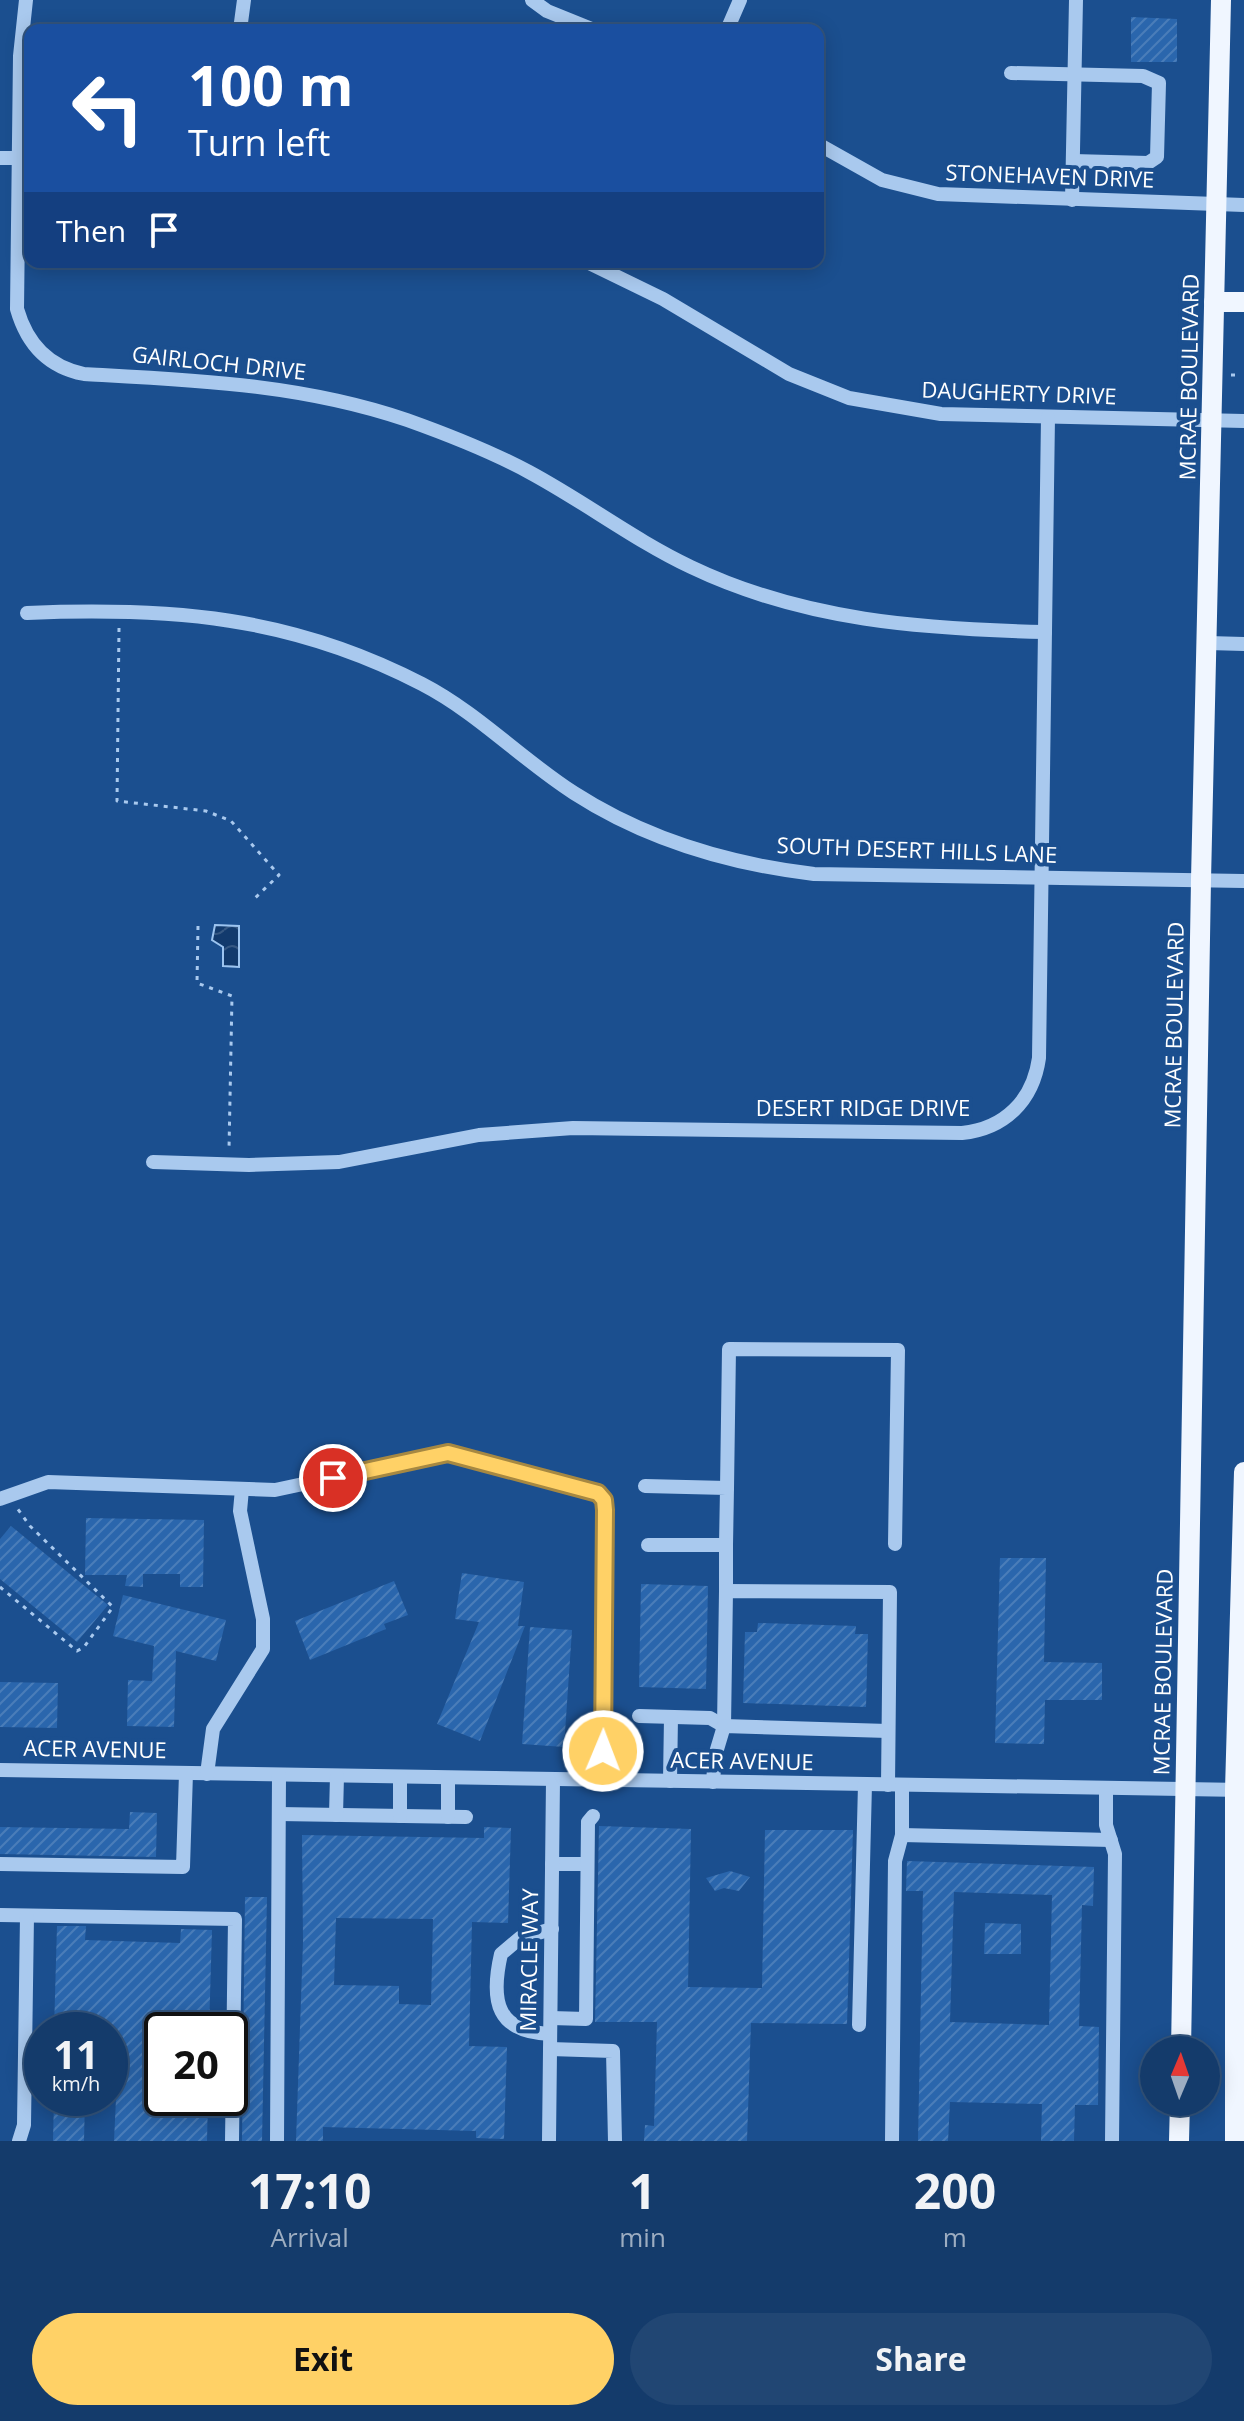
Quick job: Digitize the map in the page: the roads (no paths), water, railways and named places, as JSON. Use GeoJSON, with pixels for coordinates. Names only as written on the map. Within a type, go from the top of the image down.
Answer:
{"type":"FeatureCollection","features":[{"type":"Feature","properties":{"kind":"main road","name":"MCRAE BOULEVARD"},"geometry":{"type":"LineString","coordinates":[[1181,2036],[1201,880],[1221,0]]}},
{"type":"Feature","properties":{"kind":"main road"},"geometry":{"type":"LineString","coordinates":[[1214,302],[1244,302]]}},
{"type":"Feature","properties":{"kind":"main road"},"geometry":{"type":"LineString","coordinates":[[1235,2141],[1244,1472]]}},
{"type":"Feature","properties":{"kind":"main road"},"geometry":{"type":"LineString","coordinates":[[1179,2141],[1180,2116]]}},
{"type":"Feature","properties":{"kind":"street","name":"GAIRLOCH DRIVE"},"geometry":{"type":"LineString","coordinates":[[26,0],[20,56],[24,158],[17,309],[28,338],[40,353],[72,371],[273,387],[327,397],[405,420],[481,449],[531,473],[650,546],[693,568],[773,600],[900,626],[1045,632]]}},
{"type":"Feature","properties":{"kind":"street"},"geometry":{"type":"LineString","coordinates":[[241,24],[244,0]]}},
{"type":"Feature","properties":{"kind":"street"},"geometry":{"type":"LineString","coordinates":[[532,0],[547,11],[579,24]]}},
{"type":"Feature","properties":{"kind":"street"},"geometry":{"type":"LineString","coordinates":[[730,24],[740,0]]}},
{"type":"Feature","properties":{"kind":"street"},"geometry":{"type":"LineString","coordinates":[[1072,200],[1076,0]]}},
{"type":"Feature","properties":{"kind":"street"},"geometry":{"type":"LineString","coordinates":[[1011,73],[1154,78],[1161,92],[1157,157],[1148,163],[1073,161]]}},
{"type":"Feature","properties":{"kind":"street","name":"STONEHAVEN DRIVE"},"geometry":{"type":"LineString","coordinates":[[824,148],[853,165],[902,187],[964,197],[1244,205]]}},
{"type":"Feature","properties":{"kind":"street"},"geometry":{"type":"LineString","coordinates":[[0,158],[24,158]]}},
{"type":"Feature","properties":{"kind":"street","name":"DAUGHERTY DRIVE"},"geometry":{"type":"LineString","coordinates":[[599,268],[663,299],[789,374],[849,398],[941,414],[1244,421]]}},
{"type":"Feature","properties":{"kind":"street","name":"DESERT RIDGE DRIVE"},"geometry":{"type":"LineString","coordinates":[[153,1162],[339,1162],[479,1135],[529,1130],[962,1133],[992,1127],[1021,1104],[1037,1071],[1044,876],[1048,417]]}},
{"type":"Feature","properties":{"kind":"street","name":"SOUTH DESERT HILLS LANE"},"geometry":{"type":"LineString","coordinates":[[27,613],[120,612],[207,616],[315,637],[366,657],[475,715],[574,793],[639,827],[710,855],[765,868],[814,874],[1244,881]]}},
{"type":"Feature","properties":{"kind":"street"},"geometry":{"type":"LineString","coordinates":[[1208,643],[1244,644]]}},
{"type":"Feature","properties":{"kind":"street"},"geometry":{"type":"LineString","coordinates":[[713,1782],[715,1756],[724,1726],[729,1349],[898,1350],[895,1544]]}},
{"type":"Feature","properties":{"kind":"street"},"geometry":{"type":"LineString","coordinates":[[4,1497],[48,1482],[275,1490],[448,1453],[598,1493],[604,1500],[605,1510],[602,1781]]}},
{"type":"Feature","properties":{"kind":"street"},"geometry":{"type":"LineString","coordinates":[[645,1486],[727,1488]]}},
{"type":"Feature","properties":{"kind":"street"},"geometry":{"type":"LineString","coordinates":[[207,1774],[213,1729],[263,1649],[263,1619],[240,1511],[242,1489]]}},
{"type":"Feature","properties":{"kind":"street"},"geometry":{"type":"LineString","coordinates":[[648,1545],[726,1545]]}},
{"type":"Feature","properties":{"kind":"street"},"geometry":{"type":"LineString","coordinates":[[726,1591],[890,1592],[888,1731],[902,1835],[895,1861],[892,2141]]}},
{"type":"Feature","properties":{"kind":"street"},"geometry":{"type":"LineString","coordinates":[[639,1716],[710,1718],[724,1726],[888,1731]]}},
{"type":"Feature","properties":{"kind":"street"},"geometry":{"type":"LineString","coordinates":[[670,1781],[671,1717]]}},
{"type":"Feature","properties":{"kind":"street","name":"ACER AVENUE"},"geometry":{"type":"LineString","coordinates":[[0,1770],[1240,1790]]}},
{"type":"Feature","properties":{"kind":"street"},"geometry":{"type":"LineString","coordinates":[[0,1864],[183,1867],[186,1773]]}},
{"type":"Feature","properties":{"kind":"street"},"geometry":{"type":"LineString","coordinates":[[277,2141],[279,1775]]}},
{"type":"Feature","properties":{"kind":"street"},"geometry":{"type":"LineString","coordinates":[[336,1815],[337,1776]]}},
{"type":"Feature","properties":{"kind":"street"},"geometry":{"type":"LineString","coordinates":[[400,1777],[400,1816]]}},
{"type":"Feature","properties":{"kind":"street"},"geometry":{"type":"LineString","coordinates":[[448,1778],[448,1817]]}},
{"type":"Feature","properties":{"kind":"street","name":"MIRACLE WAY"},"geometry":{"type":"LineString","coordinates":[[549,2141],[553,1780]]}},
{"type":"Feature","properties":{"kind":"street"},"geometry":{"type":"LineString","coordinates":[[859,2025],[865,1784]]}},
{"type":"Feature","properties":{"kind":"street"},"geometry":{"type":"LineString","coordinates":[[1106,1789],[1106,1825],[1115,1854],[1112,2141]]}},
{"type":"Feature","properties":{"kind":"street"},"geometry":{"type":"LineString","coordinates":[[279,1814],[466,1817]]}},
{"type":"Feature","properties":{"kind":"street"},"geometry":{"type":"LineString","coordinates":[[551,2018],[586,2019],[588,1822],[593,1816]]}},
{"type":"Feature","properties":{"kind":"street"},"geometry":{"type":"LineString","coordinates":[[902,1835],[1111,1840]]}},
{"type":"Feature","properties":{"kind":"street"},"geometry":{"type":"LineString","coordinates":[[552,1864],[587,1864]]}},
{"type":"Feature","properties":{"kind":"street"},"geometry":{"type":"LineString","coordinates":[[0,1915],[235,1919],[232,2141]]}},
{"type":"Feature","properties":{"kind":"street"},"geometry":{"type":"LineString","coordinates":[[19,2141],[24,2125],[27,1916]]}},
{"type":"Feature","properties":{"kind":"street"},"geometry":{"type":"LineString","coordinates":[[552,1929],[520,1938],[501,1954],[498,1997],[508,2022],[519,2031],[550,2042],[613,2051],[615,2141]]}},
{"type":"Feature","properties":{"kind":"water"},"geometry":{"type":"Polygon","coordinates":[[[215,925],[239,926],[239,967],[223,966],[223,947],[212,940],[215,925]]]}}]}
